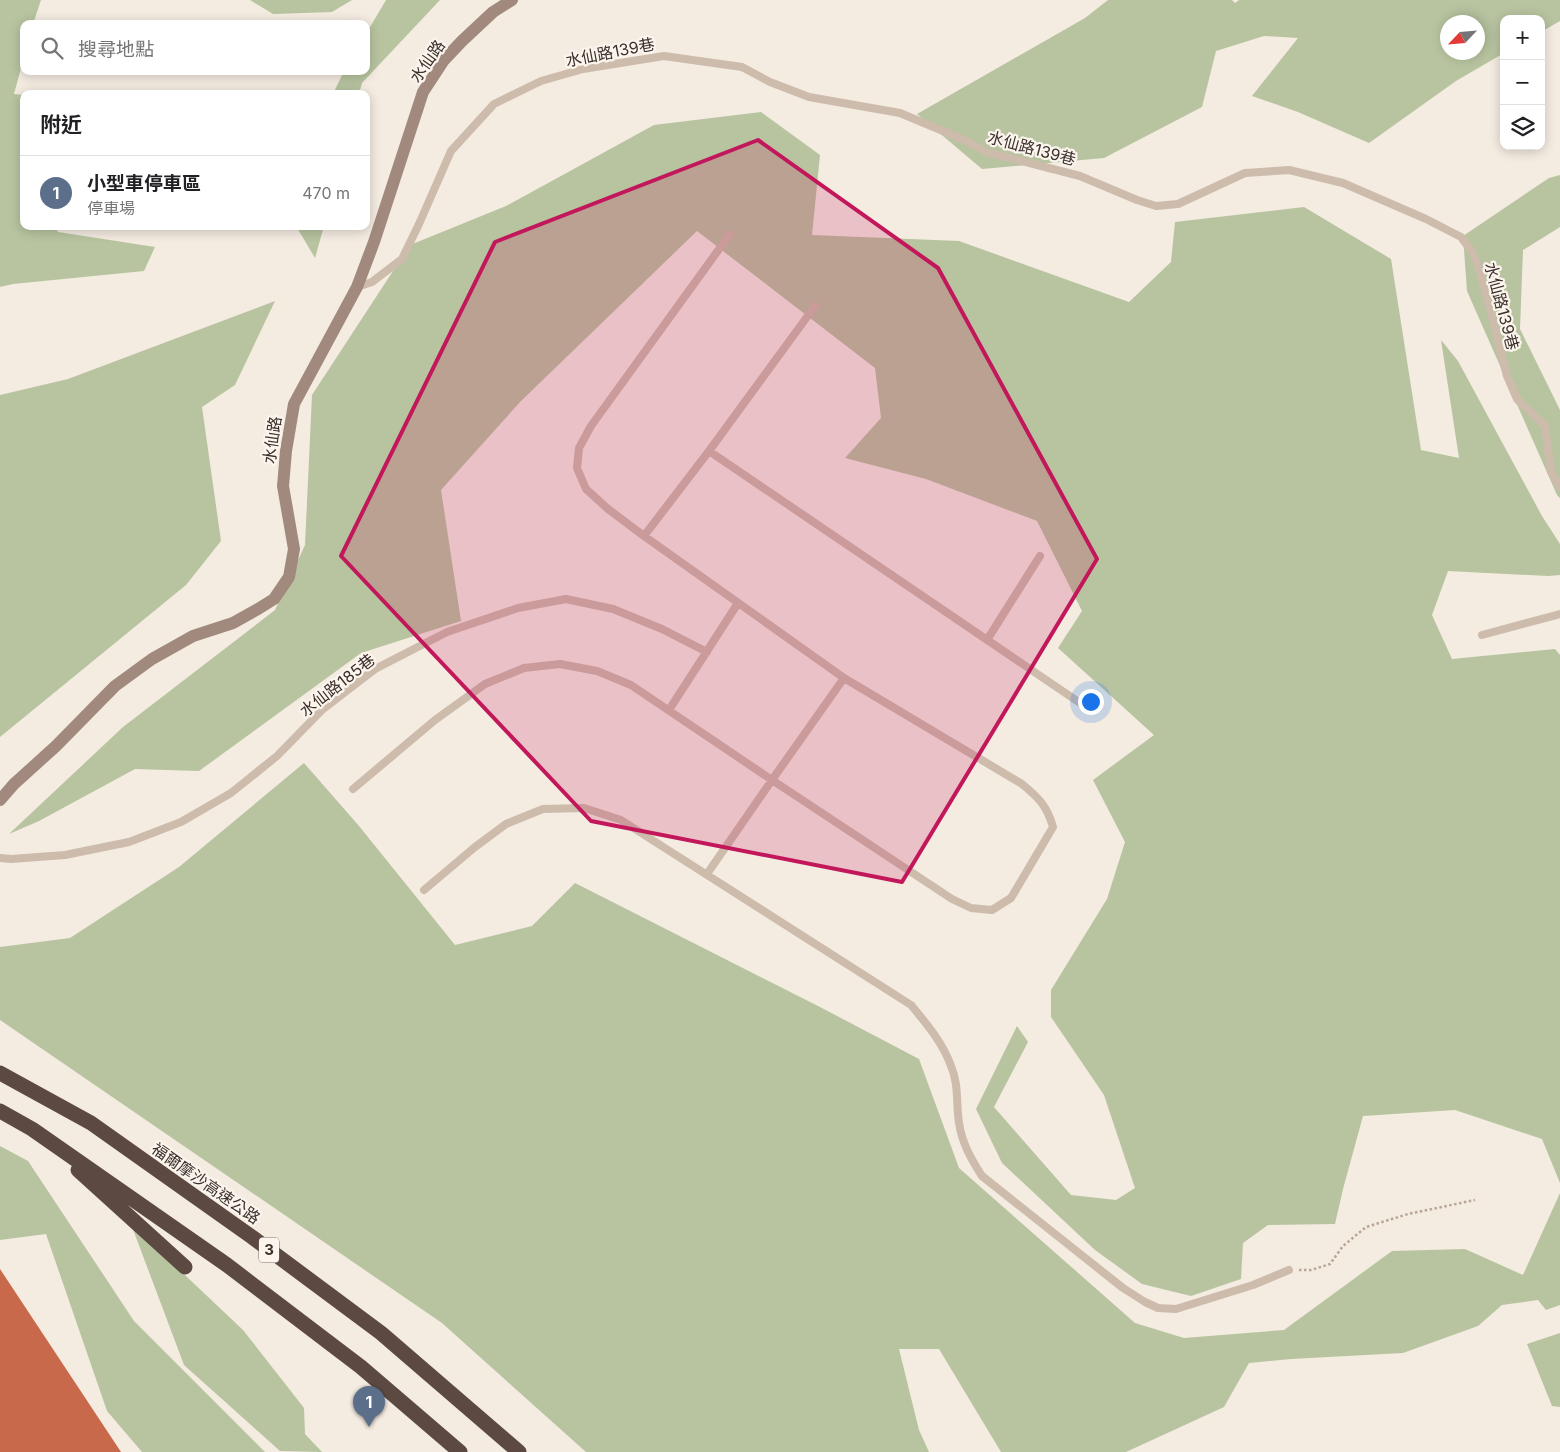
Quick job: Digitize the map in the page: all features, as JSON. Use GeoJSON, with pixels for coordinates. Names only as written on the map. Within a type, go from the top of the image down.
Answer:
{"type":"FeatureCollection","features":[{"type":"Feature","properties":{"kind":"highway","name":"福爾摩沙高速公路"},"geometry":{"type":"LineString","coordinates":[[0,1073],[91,1123],[252,1237],[381,1332],[519,1452]]}},
{"type":"Feature","properties":{"kind":"highway","name":"3"},"geometry":{"type":"LineString","coordinates":[[0,1111],[32,1129],[227,1265],[361,1367],[460,1452]]}},
{"type":"Feature","properties":{"kind":"highway"},"geometry":{"type":"LineString","coordinates":[[32,1129],[184,1267]]}},
{"type":"Feature","properties":{"kind":"street","name":"水仙路"},"geometry":{"type":"LineString","coordinates":[[0,800],[14,784],[56,746],[115,686],[152,660],[193,636],[233,622],[274,599],[289,576],[294,549],[284,486],[286,451],[294,404],[357,287],[374,242],[423,92],[444,60],[456,47],[493,12],[512,0]]}},
{"type":"Feature","properties":{"kind":"lane","name":"水仙路139巷"},"geometry":{"type":"LineString","coordinates":[[357,287],[372,282],[402,259],[420,224],[451,151],[494,104],[542,81],[583,69],[664,56],[742,67],[770,82],[809,97],[900,113],[962,139],[986,152],[1080,176],[1156,206],[1178,204],[1245,173],[1289,170],[1343,183],[1426,219],[1461,238],[1473,253],[1480,271],[1507,376],[1517,399],[1545,426],[1551,472],[1560,487]]}},
{"type":"Feature","properties":{"kind":"lane"},"geometry":{"type":"LineString","coordinates":[[353,789],[436,720],[486,684],[524,668],[560,664],[597,671],[631,685],[952,899],[971,908],[992,910],[1011,898],[1053,827],[1048,812],[1036,796],[1022,784],[844,678],[644,536],[608,509],[586,489],[577,468],[578,448],[591,426],[730,234]]}},
{"type":"Feature","properties":{"kind":"lane"},"geometry":{"type":"LineString","coordinates":[[644,536],[816,306]]}},
{"type":"Feature","properties":{"kind":"lane"},"geometry":{"type":"LineString","coordinates":[[709,451],[1083,705]]}},
{"type":"Feature","properties":{"kind":"lane"},"geometry":{"type":"LineString","coordinates":[[987,640],[1040,556]]}},
{"type":"Feature","properties":{"kind":"lane","name":"水仙路185巷"},"geometry":{"type":"LineString","coordinates":[[0,858],[11,859],[65,855],[129,842],[181,822],[231,793],[277,756],[323,709],[375,669],[447,632],[518,608],[566,600],[613,609],[662,629],[706,652]]}},
{"type":"Feature","properties":{"kind":"lane"},"geometry":{"type":"LineString","coordinates":[[669,710],[738,603]]}},
{"type":"Feature","properties":{"kind":"lane"},"geometry":{"type":"LineString","coordinates":[[1482,635],[1560,614]]}},
{"type":"Feature","properties":{"kind":"lane"},"geometry":{"type":"LineString","coordinates":[[707,874],[844,678]]}},
{"type":"Feature","properties":{"kind":"lane"},"geometry":{"type":"LineString","coordinates":[[424,890],[475,847],[506,824],[543,809],[584,808],[621,820],[911,1005],[942,1046],[952,1067],[957,1092],[959,1123],[967,1151],[982,1176],[1123,1288],[1158,1308],[1176,1309],[1253,1285],[1289,1270]]}},
{"type":"Feature","properties":{"kind":"path"},"geometry":{"type":"LineString","coordinates":[[1289,1270],[1311,1270],[1330,1264],[1343,1246],[1366,1227],[1408,1214],[1475,1200]]}},
{"type":"Feature","properties":{"kind":"highlighted area"},"geometry":{"type":"Polygon","coordinates":[[[758,140],[938,268],[1097,559],[902,882],[591,821],[341,556],[495,242],[758,140]]]}},
{"type":"Feature","properties":{"kind":"green space"},"geometry":{"type":"Polygon","coordinates":[[[0,0],[41,0],[34,20],[20,20],[20,72],[14,94],[20,95],[20,230],[57,230],[58,232],[155,247],[144,271],[13,284],[0,287],[0,0]]]}},
{"type":"Feature","properties":{"kind":"green space"},"geometry":{"type":"Polygon","coordinates":[[[250,0],[352,0],[332,12],[273,14],[250,0]]]}},
{"type":"Feature","properties":{"kind":"green space"},"geometry":{"type":"Polygon","coordinates":[[[386,0],[440,0],[370,74],[370,27],[386,0]]]}},
{"type":"Feature","properties":{"kind":"green space"},"geometry":{"type":"Polygon","coordinates":[[[1108,0],[1232,0],[1235,3],[1239,0],[1560,0],[1560,21],[1545,30],[1545,15],[1500,15],[1500,55],[1456,81],[1369,143],[1298,112],[1252,96],[1298,38],[1264,36],[1216,51],[1202,107],[1104,158],[982,169],[917,114],[1085,18],[1108,0]]]}},
{"type":"Feature","properties":{"kind":"green space"},"geometry":{"type":"Polygon","coordinates":[[[342,75],[370,75],[362,83],[360,90],[335,90],[342,75]]]}},
{"type":"Feature","properties":{"kind":"green space"},"geometry":{"type":"Polygon","coordinates":[[[761,112],[820,155],[812,235],[959,241],[1129,302],[1171,262],[1175,222],[1304,207],[1391,259],[1421,450],[1459,458],[1441,340],[1458,361],[1542,516],[1560,544],[1560,575],[1448,571],[1432,615],[1452,659],[1555,649],[1560,655],[1560,1183],[1542,1139],[1455,1110],[1363,1116],[1335,1224],[1268,1225],[1243,1243],[1241,1279],[1191,1296],[1142,1284],[1095,1250],[1002,1163],[976,1109],[1017,1026],[1028,1042],[994,1107],[1071,1195],[1116,1200],[1135,1188],[1104,1095],[1051,1017],[1051,990],[1107,899],[1125,842],[1093,780],[1154,735],[1058,648],[1082,611],[1037,521],[926,479],[845,458],[881,418],[875,368],[697,231],[520,402],[441,490],[461,621],[361,653],[199,771],[135,769],[39,821],[9,834],[123,727],[275,610],[305,545],[312,395],[410,245],[506,206],[654,125],[761,112]]]}},
{"type":"Feature","properties":{"kind":"green space"},"geometry":{"type":"Polygon","coordinates":[[[1560,175],[1560,227],[1523,250],[1520,329],[1560,410],[1560,498],[1557,495],[1467,291],[1463,236],[1549,178],[1560,175]]]}},
{"type":"Feature","properties":{"kind":"green space"},"geometry":{"type":"Polygon","coordinates":[[[298,230],[323,230],[315,258],[298,230]]]}},
{"type":"Feature","properties":{"kind":"green space"},"geometry":{"type":"Polygon","coordinates":[[[275,301],[235,385],[202,407],[221,541],[186,585],[0,737],[0,395],[68,379],[275,301]]]}},
{"type":"Feature","properties":{"kind":"green space"},"geometry":{"type":"Polygon","coordinates":[[[304,763],[359,826],[455,945],[532,926],[575,883],[919,1059],[959,1168],[1135,1323],[1184,1338],[1284,1330],[1392,1251],[1465,1249],[1523,1275],[1560,1193],[1560,1305],[1546,1310],[1538,1300],[1502,1305],[1478,1326],[1403,1353],[1249,1363],[1224,1407],[1126,1452],[1001,1452],[939,1349],[899,1349],[919,1430],[929,1452],[586,1452],[442,1323],[0,1020],[0,947],[70,938],[179,867],[304,763]]]}},
{"type":"Feature","properties":{"kind":"green space"},"geometry":{"type":"Polygon","coordinates":[[[0,1146],[28,1161],[134,1321],[265,1452],[142,1452],[107,1411],[46,1234],[0,1240],[0,1146]]]}},
{"type":"Feature","properties":{"kind":"green space"},"geometry":{"type":"Polygon","coordinates":[[[131,1224],[243,1330],[304,1408],[305,1434],[322,1452],[280,1451],[184,1365],[131,1224]]]}},
{"type":"Feature","properties":{"kind":"green space"},"geometry":{"type":"Polygon","coordinates":[[[1560,1333],[1560,1407],[1552,1406],[1527,1344],[1560,1333]]]}},
{"type":"Feature","properties":{"kind":"building"},"geometry":{"type":"Polygon","coordinates":[[[0,1269],[121,1452],[0,1452],[0,1269]]]}},
{"type":"Feature","properties":{"kind":"place","name":"小型車停車區"},"geometry":{"type":"Point","coordinates":[369,1427]}}]}
